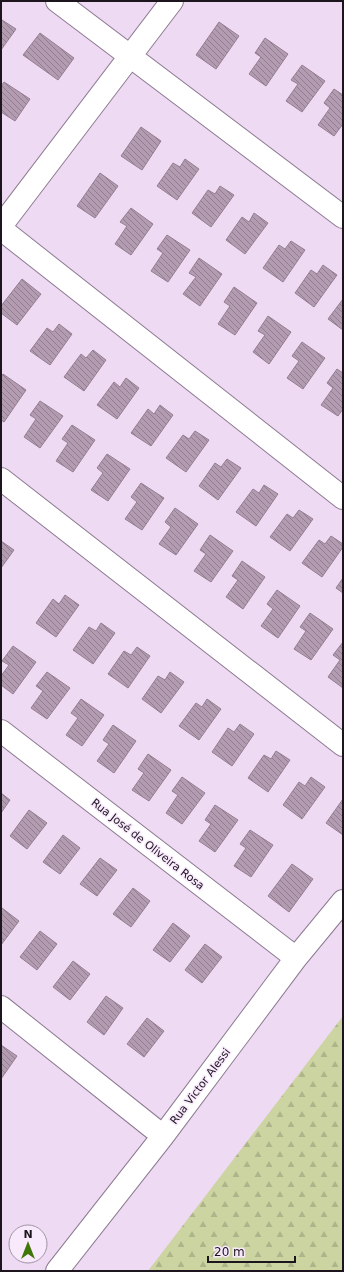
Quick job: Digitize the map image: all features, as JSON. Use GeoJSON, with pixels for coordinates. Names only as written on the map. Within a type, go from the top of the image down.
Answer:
{"type":"FeatureCollection","features":[{"type":"Feature","properties":{"kind":"street"},"geometry":{"type":"LineString","coordinates":[[57,1],[343,217]]}},
{"type":"Feature","properties":{"kind":"street"},"geometry":{"type":"LineString","coordinates":[[172,1],[1,228],[343,498]]}},
{"type":"Feature","properties":{"kind":"street"},"geometry":{"type":"LineString","coordinates":[[1,479],[343,745]]}},
{"type":"Feature","properties":{"kind":"street","name":"Rua José de Oliveira Rosa"},"geometry":{"type":"LineString","coordinates":[[1,731],[296,958]]}},
{"type":"Feature","properties":{"kind":"street","name":"Rua Victor Alessi"},"geometry":{"type":"LineString","coordinates":[[57,1271],[163,1136],[296,958],[343,901]]}},
{"type":"Feature","properties":{"kind":"street"},"geometry":{"type":"LineString","coordinates":[[1,1006],[163,1136]]}},
{"type":"Feature","properties":{"kind":"green space"},"geometry":{"type":"Polygon","coordinates":[[[343,1016],[343,1271],[148,1271],[343,1016]]]}},
{"type":"Feature","properties":{"kind":"building"},"geometry":{"type":"Polygon","coordinates":[[[2,20],[16,29],[1,50],[1,21],[2,20]]]}},
{"type":"Feature","properties":{"kind":"building"},"geometry":{"type":"Polygon","coordinates":[[[219,22],[239,36],[216,69],[196,55],[219,22]]]}},
{"type":"Feature","properties":{"kind":"building"},"geometry":{"type":"Polygon","coordinates":[[[40,33],[74,58],[58,80],[23,55],[40,33]]]}},
{"type":"Feature","properties":{"kind":"building"},"geometry":{"type":"Polygon","coordinates":[[[265,38],[288,54],[266,86],[249,74],[261,57],[255,53],[265,38]]]}},
{"type":"Feature","properties":{"kind":"building"},"geometry":{"type":"Polygon","coordinates":[[[302,65],[325,81],[302,112],[286,101],[298,84],[291,80],[302,65]]]}},
{"type":"Feature","properties":{"kind":"building"},"geometry":{"type":"Polygon","coordinates":[[[4,82],[30,99],[15,121],[1,112],[1,86],[4,82]]]}},
{"type":"Feature","properties":{"kind":"building"},"geometry":{"type":"Polygon","coordinates":[[[334,89],[343,95],[343,124],[334,136],[318,125],[330,108],[324,103],[334,89]]]}},
{"type":"Feature","properties":{"kind":"building"},"geometry":{"type":"Polygon","coordinates":[[[141,127],[161,141],[142,170],[121,156],[141,127]]]}},
{"type":"Feature","properties":{"kind":"building"},"geometry":{"type":"Polygon","coordinates":[[[185,159],[199,169],[177,200],[157,186],[173,163],[180,167],[185,159]]]}},
{"type":"Feature","properties":{"kind":"building"},"geometry":{"type":"Polygon","coordinates":[[[100,173],[118,186],[95,218],[77,206],[100,173]]]}},
{"type":"Feature","properties":{"kind":"building"},"geometry":{"type":"Polygon","coordinates":[[[220,186],[234,195],[211,227],[192,213],[208,190],[215,194],[220,186]]]}},
{"type":"Feature","properties":{"kind":"building"},"geometry":{"type":"Polygon","coordinates":[[[131,208],[153,224],[131,255],[115,244],[127,226],[120,222],[131,208]]]}},
{"type":"Feature","properties":{"kind":"building"},"geometry":{"type":"Polygon","coordinates":[[[254,213],[268,223],[245,254],[226,240],[242,217],[249,222],[254,213]]]}},
{"type":"Feature","properties":{"kind":"building"},"geometry":{"type":"Polygon","coordinates":[[[167,235],[190,250],[168,282],[151,271],[163,253],[157,249],[167,235]]]}},
{"type":"Feature","properties":{"kind":"building"},"geometry":{"type":"Polygon","coordinates":[[[291,241],[305,250],[283,282],[263,268],[279,245],[285,249],[291,241]]]}},
{"type":"Feature","properties":{"kind":"building"},"geometry":{"type":"Polygon","coordinates":[[[199,258],[222,274],[200,306],[183,294],[196,277],[189,273],[199,258]]]}},
{"type":"Feature","properties":{"kind":"building"},"geometry":{"type":"Polygon","coordinates":[[[323,265],[337,275],[314,307],[295,293],[311,270],[317,274],[323,265]]]}},
{"type":"Feature","properties":{"kind":"building"},"geometry":{"type":"Polygon","coordinates":[[[22,279],[41,294],[17,325],[1,313],[1,306],[22,279]]]}},
{"type":"Feature","properties":{"kind":"building"},"geometry":{"type":"Polygon","coordinates":[[[234,287],[257,303],[235,335],[218,324],[230,306],[224,302],[234,287]]]}},
{"type":"Feature","properties":{"kind":"building"},"geometry":{"type":"Polygon","coordinates":[[[343,299],[343,330],[328,319],[343,299]]]}},
{"type":"Feature","properties":{"kind":"building"},"geometry":{"type":"Polygon","coordinates":[[[268,316],[291,332],[269,364],[253,352],[265,335],[258,331],[268,316]]]}},
{"type":"Feature","properties":{"kind":"building"},"geometry":{"type":"Polygon","coordinates":[[[59,324],[72,334],[50,365],[30,351],[47,328],[53,332],[59,324]]]}},
{"type":"Feature","properties":{"kind":"building"},"geometry":{"type":"Polygon","coordinates":[[[302,342],[325,358],[303,389],[287,378],[299,361],[292,356],[302,342]]]}},
{"type":"Feature","properties":{"kind":"building"},"geometry":{"type":"Polygon","coordinates":[[[93,350],[106,360],[84,391],[64,377],[81,354],[86,358],[93,350]]]}},
{"type":"Feature","properties":{"kind":"building"},"geometry":{"type":"Polygon","coordinates":[[[337,369],[343,373],[343,409],[338,416],[321,405],[333,388],[327,383],[337,369]]]}},
{"type":"Feature","properties":{"kind":"building"},"geometry":{"type":"Polygon","coordinates":[[[3,374],[26,390],[4,422],[1,420],[1,377],[3,374]]]}},
{"type":"Feature","properties":{"kind":"building"},"geometry":{"type":"Polygon","coordinates":[[[126,378],[139,388],[117,419],[97,405],[114,382],[120,387],[126,378]]]}},
{"type":"Feature","properties":{"kind":"building"},"geometry":{"type":"Polygon","coordinates":[[[40,401],[63,416],[40,448],[24,437],[36,419],[30,415],[40,401]]]}},
{"type":"Feature","properties":{"kind":"building"},"geometry":{"type":"Polygon","coordinates":[[[160,405],[173,415],[151,446],[131,433],[148,409],[154,414],[160,405]]]}},
{"type":"Feature","properties":{"kind":"building"},"geometry":{"type":"Polygon","coordinates":[[[72,425],[95,440],[73,472],[56,461],[68,443],[62,439],[72,425]]]}},
{"type":"Feature","properties":{"kind":"building"},"geometry":{"type":"Polygon","coordinates":[[[195,431],[209,440],[186,472],[166,458],[183,435],[189,439],[195,431]]]}},
{"type":"Feature","properties":{"kind":"building"},"geometry":{"type":"Polygon","coordinates":[[[107,454],[130,469],[108,501],[91,490],[103,473],[97,468],[107,454]]]}},
{"type":"Feature","properties":{"kind":"building"},"geometry":{"type":"Polygon","coordinates":[[[227,459],[241,468],[218,500],[199,486],[215,463],[221,467],[227,459]]]}},
{"type":"Feature","properties":{"kind":"building"},"geometry":{"type":"Polygon","coordinates":[[[141,483],[164,498],[142,530],[125,519],[137,502],[131,497],[141,483]]]}},
{"type":"Feature","properties":{"kind":"building"},"geometry":{"type":"Polygon","coordinates":[[[264,485],[278,494],[256,526],[236,512],[253,489],[259,493],[264,485]]]}},
{"type":"Feature","properties":{"kind":"building"},"geometry":{"type":"Polygon","coordinates":[[[175,508],[198,524],[176,555],[159,544],[171,527],[165,522],[175,508]]]}},
{"type":"Feature","properties":{"kind":"building"},"geometry":{"type":"Polygon","coordinates":[[[299,510],[313,519],[290,551],[270,537],[287,514],[293,518],[299,510]]]}},
{"type":"Feature","properties":{"kind":"building"},"geometry":{"type":"Polygon","coordinates":[[[210,535],[233,551],[211,582],[194,571],[206,554],[200,550],[210,535]]]}},
{"type":"Feature","properties":{"kind":"building"},"geometry":{"type":"Polygon","coordinates":[[[331,536],[343,544],[343,547],[322,577],[302,563],[319,540],[325,544],[331,536]]]}},
{"type":"Feature","properties":{"kind":"building"},"geometry":{"type":"Polygon","coordinates":[[[1,541],[14,550],[1,568],[1,541]]]}},
{"type":"Feature","properties":{"kind":"building"},"geometry":{"type":"Polygon","coordinates":[[[242,561],[265,577],[243,609],[226,597],[238,580],[232,576],[242,561]]]}},
{"type":"Feature","properties":{"kind":"building"},"geometry":{"type":"Polygon","coordinates":[[[343,578],[343,593],[336,588],[343,578]]]}},
{"type":"Feature","properties":{"kind":"building"},"geometry":{"type":"Polygon","coordinates":[[[277,590],[300,606],[278,638],[261,626],[273,609],[267,604],[277,590]]]}},
{"type":"Feature","properties":{"kind":"building"},"geometry":{"type":"Polygon","coordinates":[[[65,595],[79,605],[56,637],[36,623],[53,599],[59,604],[65,595]]]}},
{"type":"Feature","properties":{"kind":"building"},"geometry":{"type":"Polygon","coordinates":[[[310,613],[333,629],[311,660],[294,649],[306,631],[300,627],[310,613]]]}},
{"type":"Feature","properties":{"kind":"building"},"geometry":{"type":"Polygon","coordinates":[[[101,623],[115,633],[93,664],[73,650],[89,627],[96,631],[101,623]]]}},
{"type":"Feature","properties":{"kind":"building"},"geometry":{"type":"Polygon","coordinates":[[[343,642],[343,688],[328,677],[340,660],[333,655],[343,642]]]}},
{"type":"Feature","properties":{"kind":"building"},"geometry":{"type":"Polygon","coordinates":[[[13,646],[36,662],[13,694],[1,685],[1,676],[9,665],[2,661],[13,646]]]}},
{"type":"Feature","properties":{"kind":"building"},"geometry":{"type":"Polygon","coordinates":[[[137,647],[150,656],[128,688],[108,674],[124,651],[131,655],[137,647]]]}},
{"type":"Feature","properties":{"kind":"building"},"geometry":{"type":"Polygon","coordinates":[[[47,672],[70,688],[47,719],[31,708],[43,691],[36,686],[47,672]]]}},
{"type":"Feature","properties":{"kind":"building"},"geometry":{"type":"Polygon","coordinates":[[[170,672],[184,682],[161,713],[142,699],[158,676],[165,680],[170,672]]]}},
{"type":"Feature","properties":{"kind":"building"},"geometry":{"type":"Polygon","coordinates":[[[81,699],[104,715],[82,746],[66,735],[78,718],[71,713],[81,699]]]}},
{"type":"Feature","properties":{"kind":"building"},"geometry":{"type":"Polygon","coordinates":[[[207,699],[221,709],[199,740],[179,726],[196,703],[202,707],[207,699]]]}},
{"type":"Feature","properties":{"kind":"building"},"geometry":{"type":"Polygon","coordinates":[[[240,724],[254,734],[232,766],[212,752],[228,728],[234,732],[240,724]]]}},
{"type":"Feature","properties":{"kind":"building"},"geometry":{"type":"Polygon","coordinates":[[[113,725],[136,741],[114,773],[97,761],[109,744],[103,740],[113,725]]]}},
{"type":"Feature","properties":{"kind":"building"},"geometry":{"type":"Polygon","coordinates":[[[276,751],[290,760],[268,792],[248,778],[264,755],[271,759],[276,751]]]}},
{"type":"Feature","properties":{"kind":"building"},"geometry":{"type":"Polygon","coordinates":[[[148,754],[171,770],[149,801],[132,790],[144,773],[138,769],[148,754]]]}},
{"type":"Feature","properties":{"kind":"building"},"geometry":{"type":"Polygon","coordinates":[[[182,777],[205,793],[182,824],[166,813],[178,795],[172,791],[182,777]]]}},
{"type":"Feature","properties":{"kind":"building"},"geometry":{"type":"Polygon","coordinates":[[[311,777],[325,787],[302,819],[283,805],[299,782],[305,786],[311,777]]]}},
{"type":"Feature","properties":{"kind":"building"},"geometry":{"type":"Polygon","coordinates":[[[1,793],[10,800],[1,813],[1,793]]]}},
{"type":"Feature","properties":{"kind":"building"},"geometry":{"type":"Polygon","coordinates":[[[343,799],[343,835],[326,823],[343,799]]]}},
{"type":"Feature","properties":{"kind":"building"},"geometry":{"type":"Polygon","coordinates":[[[215,805],[238,820],[215,852],[199,841],[211,824],[205,820],[215,805]]]}},
{"type":"Feature","properties":{"kind":"building"},"geometry":{"type":"Polygon","coordinates":[[[29,810],[47,823],[27,849],[10,836],[29,810]]]}},
{"type":"Feature","properties":{"kind":"building"},"geometry":{"type":"Polygon","coordinates":[[[250,830],[273,845],[251,877],[234,866],[246,848],[240,844],[250,830]]]}},
{"type":"Feature","properties":{"kind":"building"},"geometry":{"type":"Polygon","coordinates":[[[63,835],[80,848],[60,874],[43,862],[63,835]]]}},
{"type":"Feature","properties":{"kind":"building"},"geometry":{"type":"Polygon","coordinates":[[[100,858],[117,870],[97,896],[80,884],[100,858]]]}},
{"type":"Feature","properties":{"kind":"building"},"geometry":{"type":"Polygon","coordinates":[[[292,864],[313,879],[289,912],[268,896],[292,864]]]}},
{"type":"Feature","properties":{"kind":"building"},"geometry":{"type":"Polygon","coordinates":[[[133,888],[150,901],[131,927],[113,914],[133,888]]]}},
{"type":"Feature","properties":{"kind":"building"},"geometry":{"type":"Polygon","coordinates":[[[2,908],[19,921],[1,945],[1,910],[2,908]]]}},
{"type":"Feature","properties":{"kind":"building"},"geometry":{"type":"Polygon","coordinates":[[[173,923],[190,936],[170,962],[153,950],[173,923]]]}},
{"type":"Feature","properties":{"kind":"building"},"geometry":{"type":"Polygon","coordinates":[[[40,931],[57,944],[37,970],[20,957],[40,931]]]}},
{"type":"Feature","properties":{"kind":"building"},"geometry":{"type":"Polygon","coordinates":[[[205,944],[222,957],[202,983],[185,970],[205,944]]]}},
{"type":"Feature","properties":{"kind":"building"},"geometry":{"type":"Polygon","coordinates":[[[73,961],[90,974],[70,1000],[53,987],[73,961]]]}},
{"type":"Feature","properties":{"kind":"building"},"geometry":{"type":"Polygon","coordinates":[[[106,996],[123,1008],[104,1035],[87,1022],[106,996]]]}},
{"type":"Feature","properties":{"kind":"building"},"geometry":{"type":"Polygon","coordinates":[[[147,1018],[164,1031],[144,1057],[127,1044],[147,1018]]]}},
{"type":"Feature","properties":{"kind":"building"},"geometry":{"type":"Polygon","coordinates":[[[1,1045],[17,1056],[1,1079],[1,1045]]]}}]}
